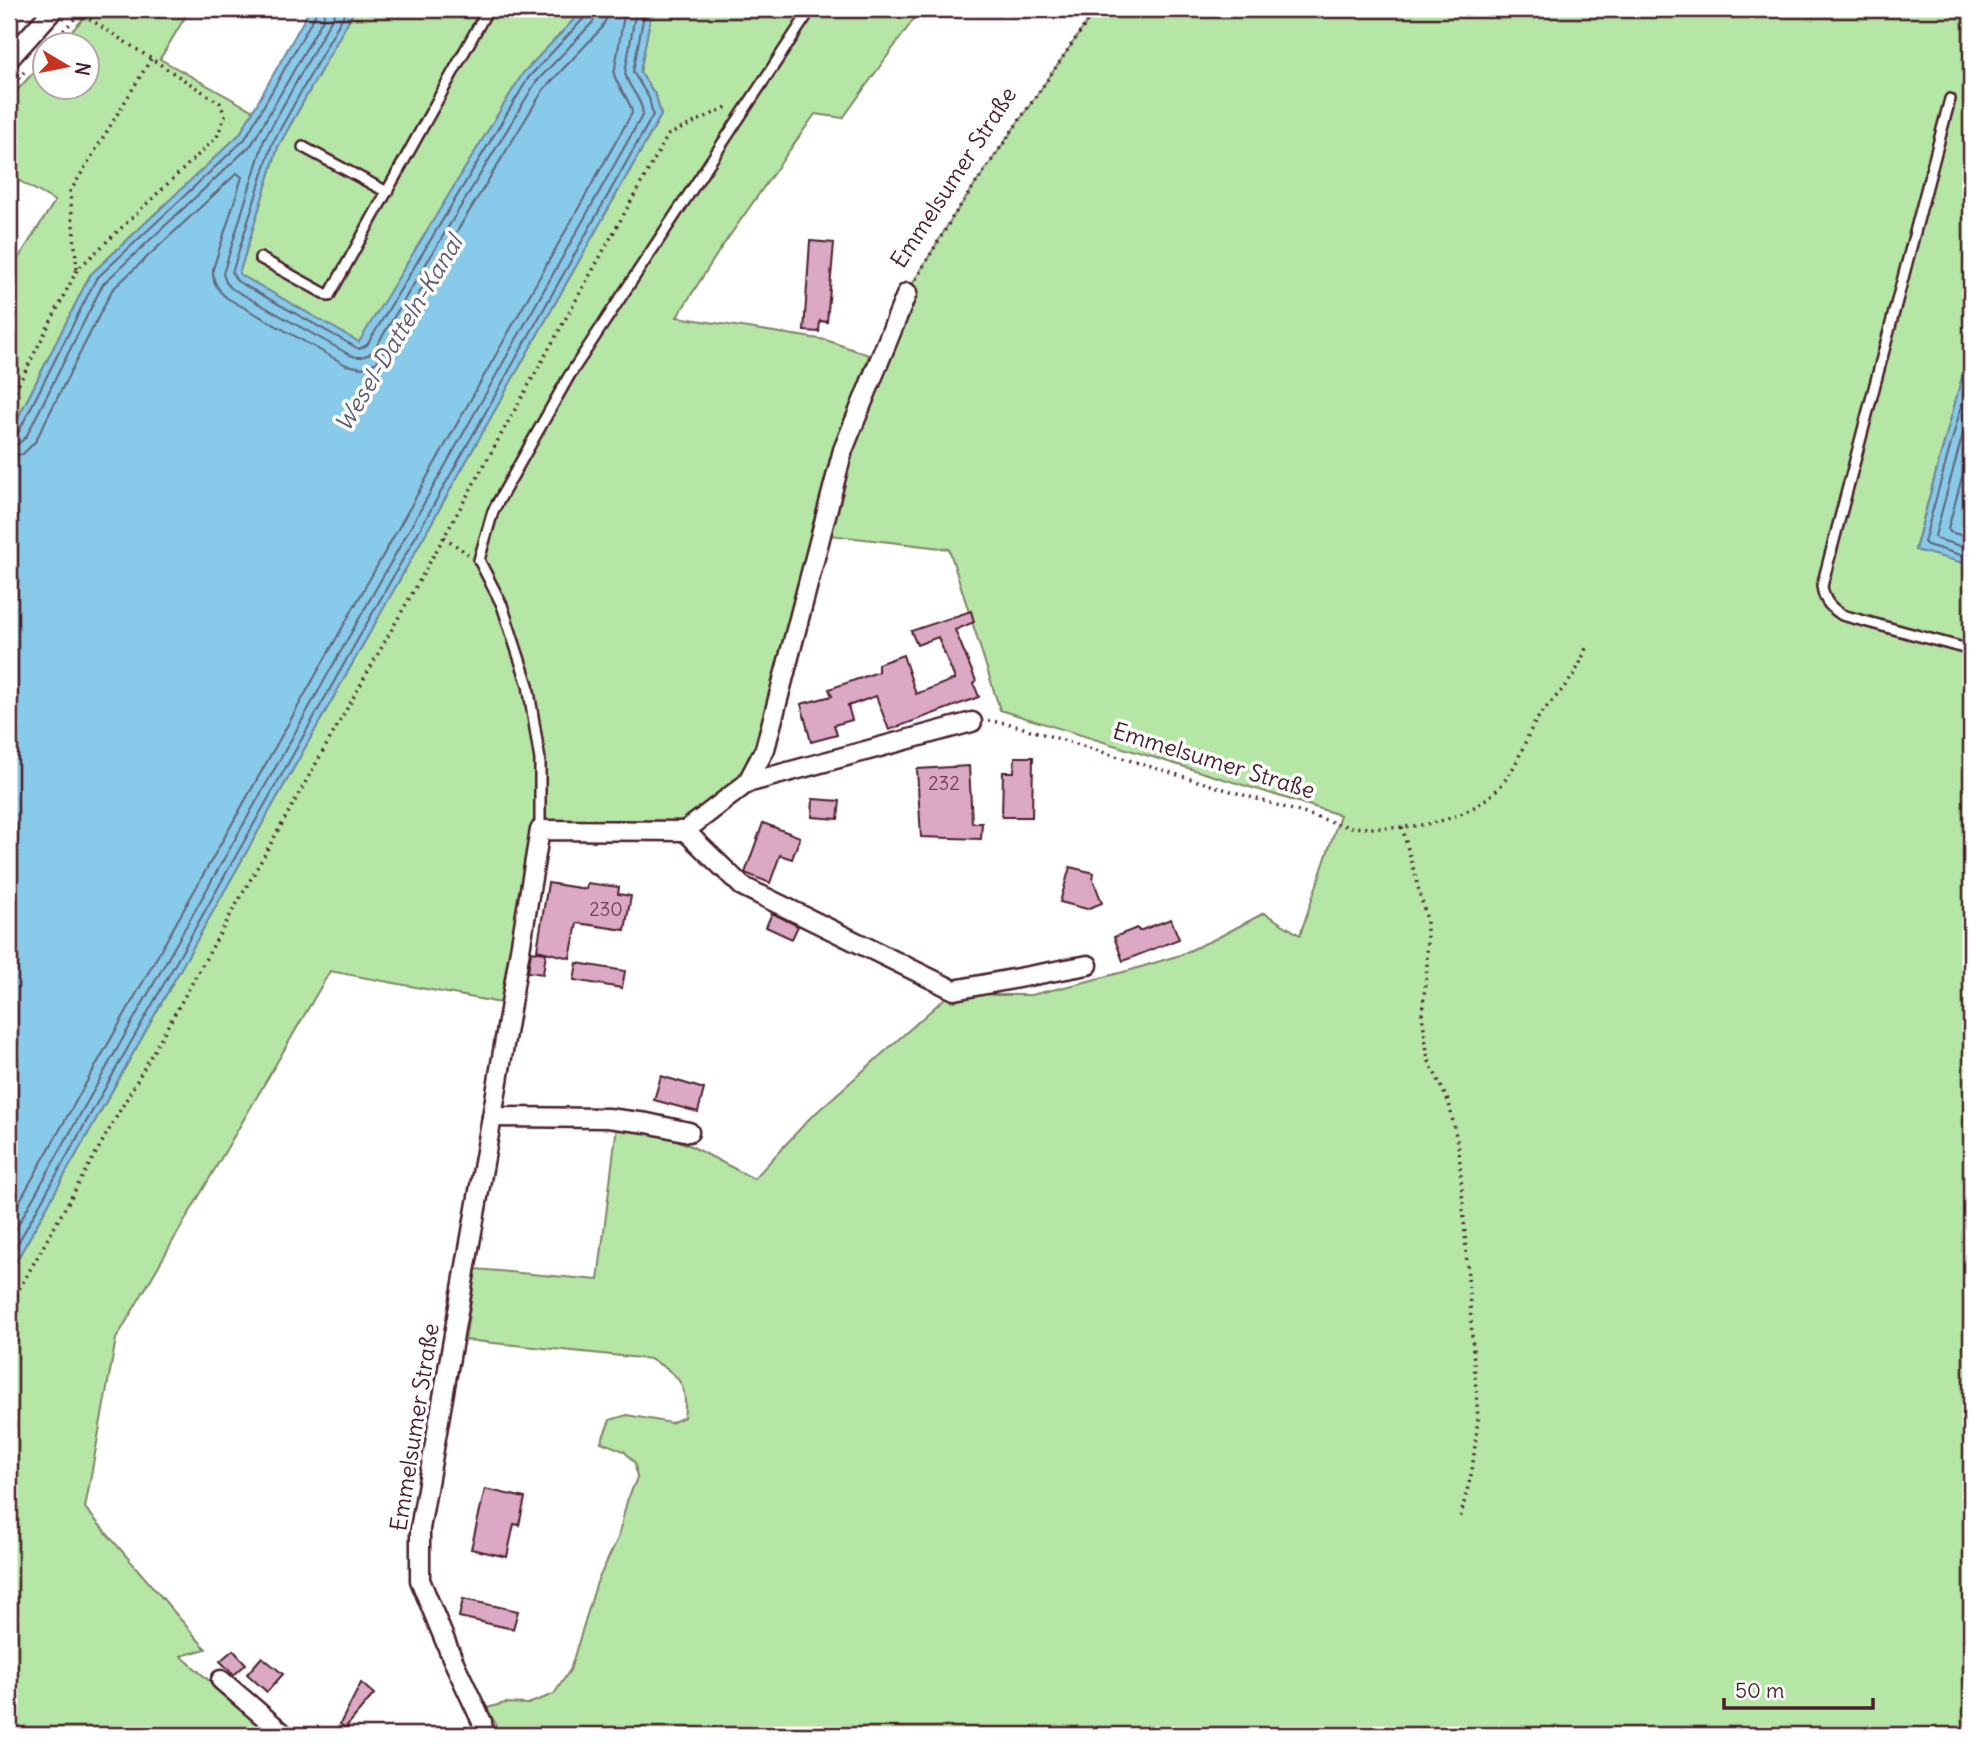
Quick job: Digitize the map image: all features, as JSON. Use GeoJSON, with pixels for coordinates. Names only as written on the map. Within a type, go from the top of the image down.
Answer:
{"type":"FeatureCollection","features":[{"type":"Feature","properties":{"kind":"street"},"geometry":{"type":"LineString","coordinates":[[9,59],[54,9]]}},
{"type":"Feature","properties":{"kind":"street","name":"Emmelsumer Straße"},"geometry":{"type":"LineString","coordinates":[[747,783],[765,749],[843,450],[907,293]]}},
{"type":"Feature","properties":{"kind":"street","name":"Emmelsumer Straße"},"geometry":{"type":"LineString","coordinates":[[685,831],[747,783],[972,722]]}},
{"type":"Feature","properties":{"kind":"street"},"geometry":{"type":"LineString","coordinates":[[540,830],[685,831],[742,886],[954,990],[1088,965]]}},
{"type":"Feature","properties":{"kind":"street","name":"Emmelsumer Straße"},"geometry":{"type":"LineString","coordinates":[[483,1735],[482,1722],[420,1580],[420,1529],[540,830]]}},
{"type":"Feature","properties":{"kind":"street"},"geometry":{"type":"LineString","coordinates":[[492,1117],[608,1118],[689,1132]]}},
{"type":"Feature","properties":{"kind":"street"},"geometry":{"type":"LineString","coordinates":[[221,1680],[285,1735]]}},
{"type":"Feature","properties":{"kind":"lane"},"geometry":{"type":"LineString","coordinates":[[260,258],[329,296],[488,9]]}},
{"type":"Feature","properties":{"kind":"lane"},"geometry":{"type":"LineString","coordinates":[[540,830],[540,760],[528,685],[502,605],[479,561],[493,511],[569,376],[811,9]]}},
{"type":"Feature","properties":{"kind":"lane"},"geometry":{"type":"LineString","coordinates":[[1950,99],[1822,586],[1824,597],[1832,608],[1842,615],[1971,650]]}},
{"type":"Feature","properties":{"kind":"lane"},"geometry":{"type":"LineString","coordinates":[[303,147],[387,192]]}},
{"type":"Feature","properties":{"kind":"path"},"geometry":{"type":"LineString","coordinates":[[9,403],[77,270],[217,137],[225,116],[220,103],[82,11],[74,9]]}},
{"type":"Feature","properties":{"kind":"path","name":"Emmelsumer Straße"},"geometry":{"type":"LineString","coordinates":[[907,293],[952,218],[1096,9]]}},
{"type":"Feature","properties":{"kind":"path"},"geometry":{"type":"LineString","coordinates":[[62,32],[82,11]]}},
{"type":"Feature","properties":{"kind":"path"},"geometry":{"type":"LineString","coordinates":[[77,270],[70,192],[151,59]]}},
{"type":"Feature","properties":{"kind":"path"},"geometry":{"type":"LineString","coordinates":[[9,1307],[668,135],[754,94]]}},
{"type":"Feature","properties":{"kind":"path"},"geometry":{"type":"LineString","coordinates":[[444,537],[479,561]]}},
{"type":"Feature","properties":{"kind":"path","name":"Emmelsumer Straße"},"geometry":{"type":"LineString","coordinates":[[972,722],[1007,723],[1349,827],[1386,830],[1461,816],[1486,802],[1513,769],[1537,719],[1578,671],[1586,648]]}},
{"type":"Feature","properties":{"kind":"path"},"geometry":{"type":"LineString","coordinates":[[1402,827],[1419,881],[1427,920],[1427,968],[1422,1014],[1428,1059],[1449,1103],[1460,1150],[1478,1419],[1472,1471],[1460,1519]]}},
{"type":"Feature","properties":{"kind":"green space"},"geometry":{"type":"Polygon","coordinates":[[[92,9],[190,9],[160,59],[253,111],[240,134],[90,275],[9,436],[9,273],[55,201],[9,175],[9,99],[32,74],[32,102],[102,102],[102,32],[71,32],[92,9]]]}},
{"type":"Feature","properties":{"kind":"green space"},"geometry":{"type":"Polygon","coordinates":[[[355,9],[584,9],[523,73],[360,343],[239,274],[278,147],[355,9]]]}},
{"type":"Feature","properties":{"kind":"green space"},"geometry":{"type":"Polygon","coordinates":[[[652,9],[921,9],[843,118],[815,114],[719,251],[677,317],[826,340],[869,355],[841,435],[759,740],[743,775],[723,798],[700,813],[674,822],[647,826],[590,826],[533,821],[501,1003],[330,971],[116,1339],[85,1508],[206,1649],[181,1656],[271,1735],[9,1735],[9,1274],[661,115],[656,96],[640,72],[652,9]]]}},
{"type":"Feature","properties":{"kind":"green space"},"geometry":{"type":"Polygon","coordinates":[[[1096,9],[1971,9],[1971,344],[1915,549],[1971,565],[1971,1735],[497,1735],[496,1725],[487,1708],[505,1703],[528,1704],[554,1694],[570,1670],[597,1582],[618,1538],[627,1501],[637,1478],[635,1463],[624,1451],[601,1442],[610,1420],[627,1415],[671,1423],[684,1417],[685,1396],[679,1381],[668,1369],[650,1359],[465,1340],[476,1269],[598,1280],[617,1125],[644,1127],[691,1146],[754,1179],[809,1119],[954,990],[994,995],[1031,995],[1077,984],[1180,955],[1264,913],[1300,935],[1340,815],[1000,710],[949,549],[829,535],[850,455],[892,354],[907,293],[952,218],[1096,9]]]}},
{"type":"Feature","properties":{"kind":"water","name":"Wesel-Datteln-Kanal"},"geometry":{"type":"Polygon","coordinates":[[[310,9],[355,9],[278,147],[239,274],[359,342],[523,73],[584,9],[652,9],[640,72],[656,96],[661,115],[9,1274],[9,436],[90,275],[240,134],[310,9]]]}},
{"type":"Feature","properties":{"kind":"water"},"geometry":{"type":"Polygon","coordinates":[[[1971,344],[1971,565],[1915,550],[1971,344]]]}},
{"type":"Feature","properties":{"kind":"building"},"geometry":{"type":"Polygon","coordinates":[[[810,241],[834,243],[827,322],[820,321],[819,332],[804,331],[810,241]]]}},
{"type":"Feature","properties":{"kind":"building"},"geometry":{"type":"Polygon","coordinates":[[[971,611],[974,622],[955,630],[976,681],[974,684],[979,697],[889,730],[876,696],[848,706],[852,720],[834,725],[837,735],[811,742],[801,704],[832,696],[829,689],[878,672],[878,664],[903,655],[916,694],[955,679],[938,637],[917,645],[911,631],[971,611]]]}},
{"type":"Feature","properties":{"kind":"building"},"geometry":{"type":"Polygon","coordinates":[[[1015,757],[1033,757],[1032,817],[1002,817],[1003,772],[1014,772],[1015,757]]]}},
{"type":"Feature","properties":{"kind":"building"},"geometry":{"type":"Polygon","coordinates":[[[969,766],[972,823],[982,823],[981,839],[921,837],[917,769],[969,766]]]}},
{"type":"Feature","properties":{"kind":"building"},"geometry":{"type":"Polygon","coordinates":[[[813,799],[840,801],[838,819],[812,817],[813,799]]]}},
{"type":"Feature","properties":{"kind":"building"},"geometry":{"type":"Polygon","coordinates":[[[763,823],[800,837],[792,859],[780,855],[770,883],[745,873],[763,823]]]}},
{"type":"Feature","properties":{"kind":"building"},"geometry":{"type":"Polygon","coordinates":[[[1070,867],[1094,873],[1093,879],[1102,903],[1087,909],[1060,902],[1070,867]]]}},
{"type":"Feature","properties":{"kind":"building"},"geometry":{"type":"Polygon","coordinates":[[[548,883],[586,889],[587,883],[619,887],[618,894],[631,896],[625,930],[577,923],[570,958],[537,950],[548,883]]]}},
{"type":"Feature","properties":{"kind":"building"},"geometry":{"type":"Polygon","coordinates":[[[772,913],[798,926],[792,939],[766,927],[772,913]]]}},
{"type":"Feature","properties":{"kind":"building"},"geometry":{"type":"Polygon","coordinates":[[[1171,919],[1179,939],[1123,961],[1114,937],[1171,919]]]}},
{"type":"Feature","properties":{"kind":"building"},"geometry":{"type":"Polygon","coordinates":[[[531,951],[546,953],[543,974],[528,972],[531,951]]]}},
{"type":"Feature","properties":{"kind":"building"},"geometry":{"type":"Polygon","coordinates":[[[577,963],[625,971],[622,988],[574,980],[577,963]]]}},
{"type":"Feature","properties":{"kind":"building"},"geometry":{"type":"Polygon","coordinates":[[[661,1076],[704,1089],[698,1112],[654,1100],[661,1076]]]}},
{"type":"Feature","properties":{"kind":"building"},"geometry":{"type":"Polygon","coordinates":[[[485,1489],[525,1498],[519,1525],[514,1524],[507,1557],[471,1549],[485,1489]]]}},
{"type":"Feature","properties":{"kind":"building"},"geometry":{"type":"Polygon","coordinates":[[[463,1599],[518,1611],[513,1629],[459,1617],[463,1599]]]}},
{"type":"Feature","properties":{"kind":"building"},"geometry":{"type":"Polygon","coordinates":[[[233,1650],[246,1664],[234,1675],[220,1661],[233,1650]]]}},
{"type":"Feature","properties":{"kind":"building"},"geometry":{"type":"Polygon","coordinates":[[[262,1657],[283,1674],[267,1692],[247,1674],[262,1657]]]}},
{"type":"Feature","properties":{"kind":"building"},"geometry":{"type":"Polygon","coordinates":[[[361,1683],[374,1694],[345,1728],[340,1724],[361,1683]]]}}]}
